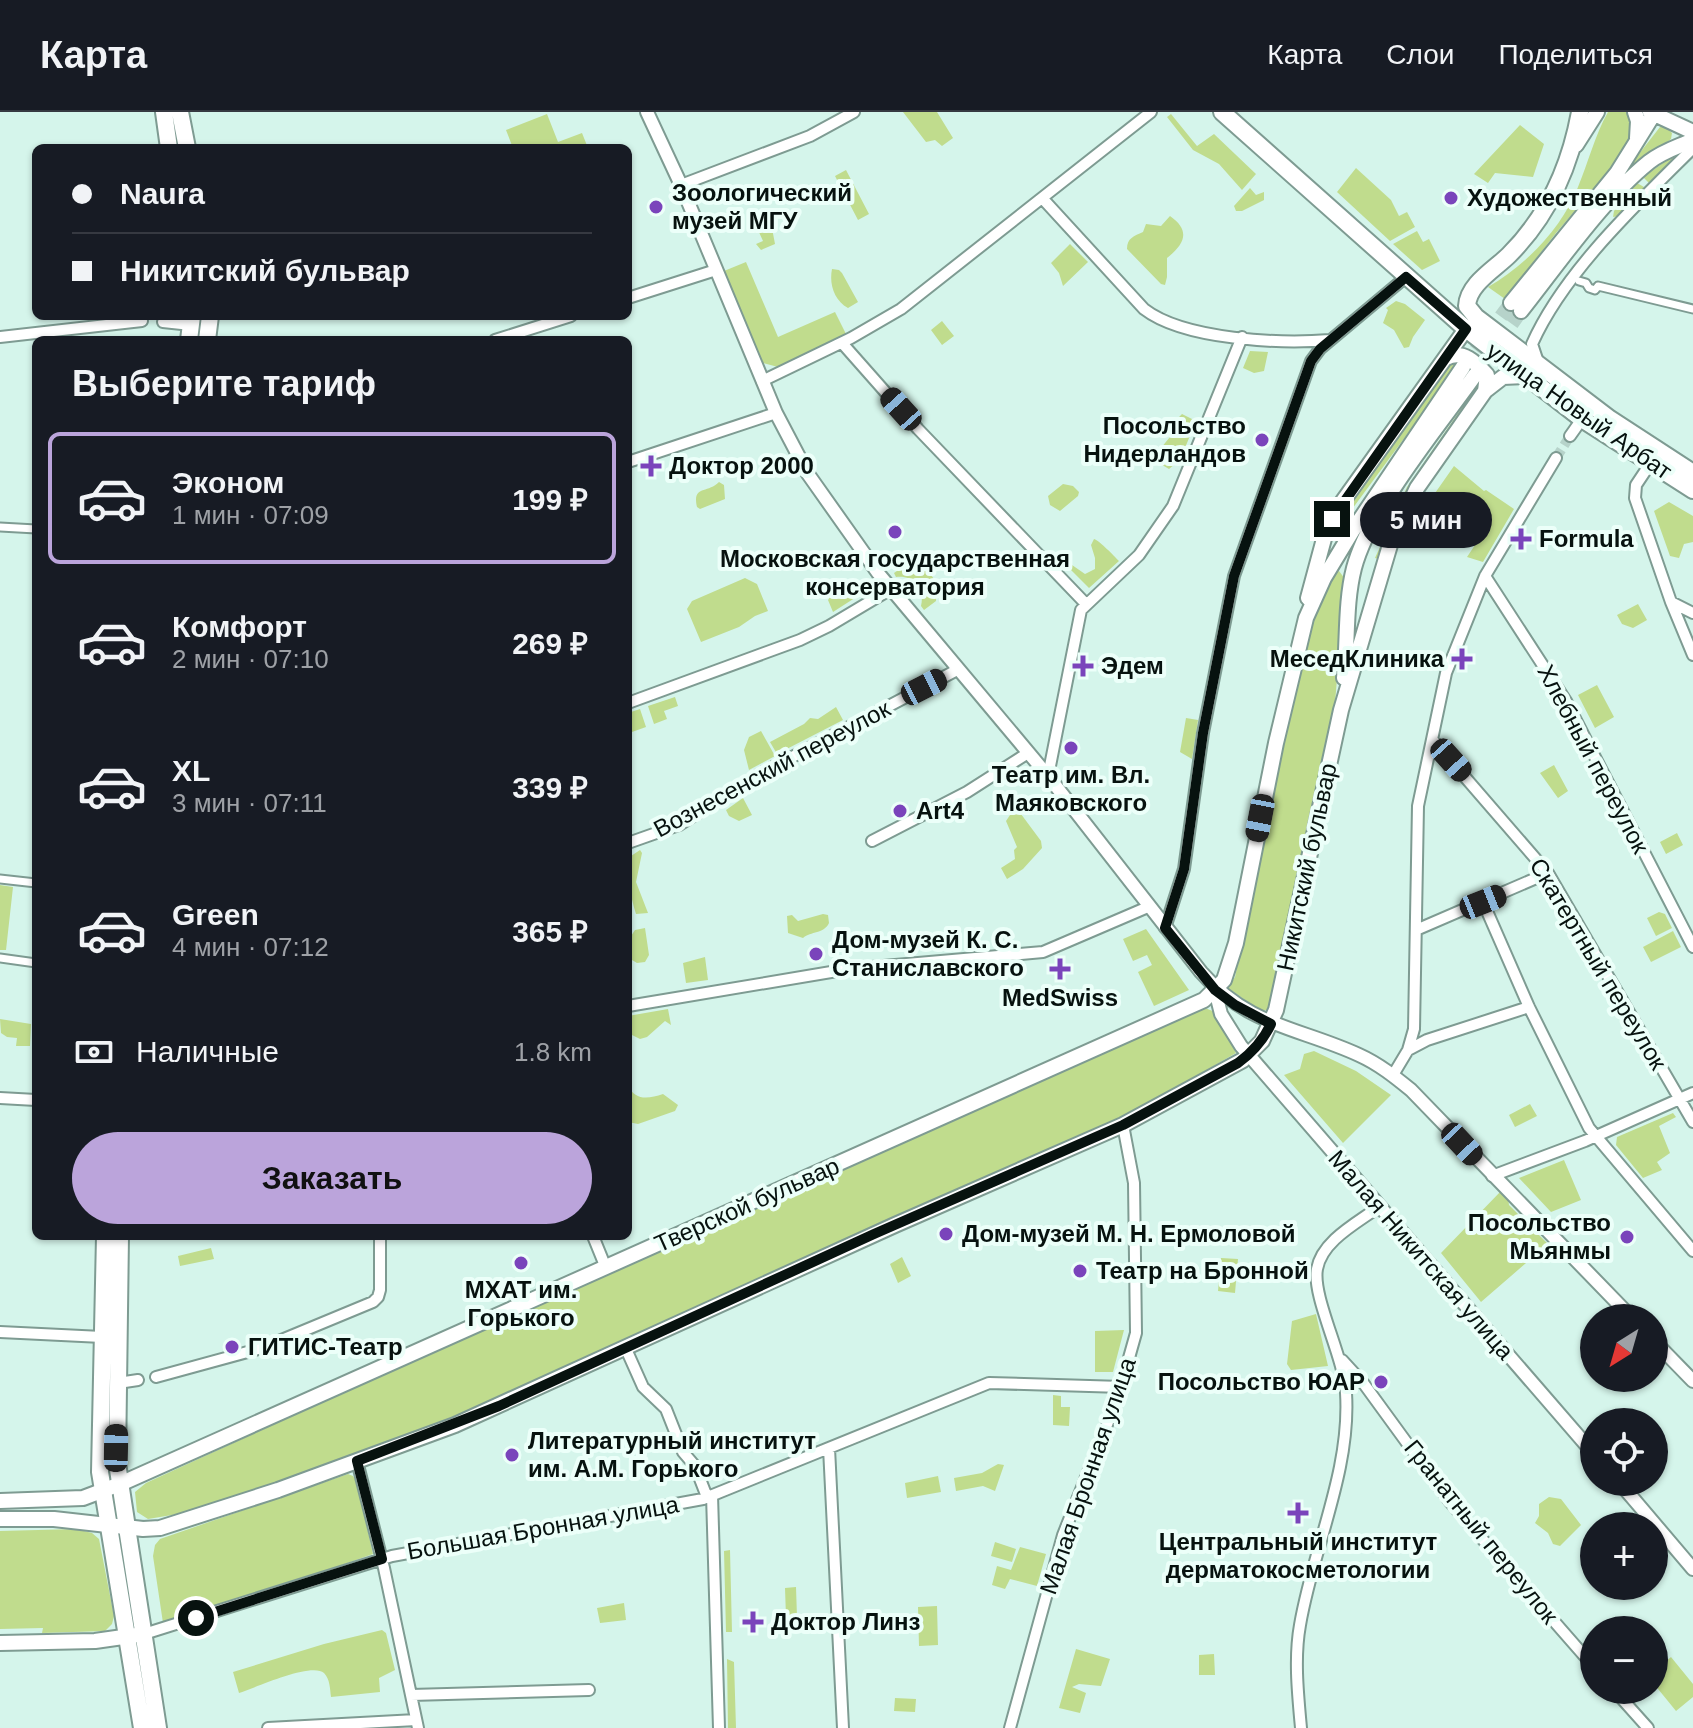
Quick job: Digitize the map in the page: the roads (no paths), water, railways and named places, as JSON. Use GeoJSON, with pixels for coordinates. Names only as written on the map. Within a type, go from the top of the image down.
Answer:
{"type":"FeatureCollection","features":[{"type":"Feature","properties":{"kind":"main road"},"geometry":{"type":"LineString","coordinates":[[164,112],[168,144]]}},
{"type":"Feature","properties":{"kind":"main road"},"geometry":{"type":"LineString","coordinates":[[180,112],[186,144]]}},
{"type":"Feature","properties":{"kind":"main road"},"geometry":{"type":"LineString","coordinates":[[1222,112],[1406,277],[1471,323]]}},
{"type":"Feature","properties":{"kind":"main road"},"geometry":{"type":"LineString","coordinates":[[1471,323],[1467,306],[1471,291],[1521,243],[1554,196],[1570,156],[1580,112]]}},
{"type":"Feature","properties":{"kind":"main road"},"geometry":{"type":"LineString","coordinates":[[1570,156],[1597,112]]}},
{"type":"Feature","properties":{"kind":"main road"},"geometry":{"type":"LineString","coordinates":[[1631,153],[1639,128],[1635,112]]}},
{"type":"Feature","properties":{"kind":"main road"},"geometry":{"type":"LineString","coordinates":[[1670,112],[1690,134]]}},
{"type":"Feature","properties":{"kind":"main road"},"geometry":{"type":"LineString","coordinates":[[1653,113],[1690,134],[1681,136],[1627,182],[1516,307],[1631,153],[1653,113]]}},
{"type":"Feature","properties":{"kind":"main road","name":"Никитский бульвар"},"geometry":{"type":"LineString","coordinates":[[1198,1004],[1227,975],[1236,943],[1276,743],[1306,618],[1312,577],[1325,535],[1347,494],[1471,323]]}},
{"type":"Feature","properties":{"kind":"main road","name":"улица Новый Арбат"},"geometry":{"type":"LineString","coordinates":[[1471,323],[1693,473]]}},
{"type":"Feature","properties":{"kind":"main road","name":"улица Новый Арбат"},"geometry":{"type":"LineString","coordinates":[[1471,323],[1525,376],[1582,419],[1693,490]]}},
{"type":"Feature","properties":{"kind":"main road"},"geometry":{"type":"LineString","coordinates":[[1446,358],[1454,354],[1472,361],[1487,375],[1485,391]]}},
{"type":"Feature","properties":{"kind":"main road","name":"Никитский бульвар"},"geometry":{"type":"LineString","coordinates":[[1306,618],[1324,578],[1353,530],[1469,371],[1390,496],[1357,559],[1350,590],[1341,710]]}},
{"type":"Feature","properties":{"kind":"main road"},"geometry":{"type":"LineString","coordinates":[[1485,391],[1503,377],[1525,376]]}},
{"type":"Feature","properties":{"kind":"main road","name":"Никитский бульвар"},"geometry":{"type":"LineString","coordinates":[[1271,1024],[1341,710],[1390,545],[1417,488],[1485,391]]}},
{"type":"Feature","properties":{"kind":"main road"},"geometry":{"type":"LineString","coordinates":[[1325,535],[1326,544],[1334,548],[1353,530]]}},
{"type":"Feature","properties":{"kind":"main road"},"geometry":{"type":"LineString","coordinates":[[1365,541],[1363,559],[1371,565],[1379,563],[1390,545]]}},
{"type":"Feature","properties":{"kind":"main road","name":"Тверской бульвар"},"geometry":{"type":"LineString","coordinates":[[0,1501],[63,1500],[102,1492],[1198,1004]]}},
{"type":"Feature","properties":{"kind":"main road"},"geometry":{"type":"LineString","coordinates":[[0,1519],[54,1519],[143,1529],[173,1524],[455,1425],[874,1234],[1123,1125],[1249,1055],[1262,1041],[1271,1024]]}},
{"type":"Feature","properties":{"kind":"main road"},"geometry":{"type":"LineString","coordinates":[[105,1240],[100,1454],[102,1492],[142,1728]]}},
{"type":"Feature","properties":{"kind":"main road"},"geometry":{"type":"LineString","coordinates":[[120,1240],[116,1448],[158,1728]]}},
{"type":"Feature","properties":{"kind":"main road"},"geometry":{"type":"LineString","coordinates":[[0,1643],[95,1641],[144,1634]]}},
{"type":"Feature","properties":{"kind":"street"},"geometry":{"type":"LineString","coordinates":[[647,112],[681,185],[776,413],[808,474],[849,535],[891,589],[1048,776],[1215,990],[1235,1005],[1271,1024],[1359,1055],[1393,1075],[1618,1304]]}},
{"type":"Feature","properties":{"kind":"street"},"geometry":{"type":"LineString","coordinates":[[681,185],[819,133],[854,112]]}},
{"type":"Feature","properties":{"kind":"street"},"geometry":{"type":"LineString","coordinates":[[762,381],[886,319],[1151,112]]}},
{"type":"Feature","properties":{"kind":"street"},"geometry":{"type":"LineString","coordinates":[[1545,371],[1533,352],[1532,344],[1547,312],[1644,199],[1693,148]]}},
{"type":"Feature","properties":{"kind":"street"},"geometry":{"type":"LineString","coordinates":[[1627,182],[1635,178],[1644,181],[1647,190],[1644,199]]}},
{"type":"Feature","properties":{"kind":"street"},"geometry":{"type":"LineString","coordinates":[[1043,199],[1150,314],[1184,328],[1242,337],[1293,343],[1331,340]]}},
{"type":"Feature","properties":{"kind":"street"},"geometry":{"type":"LineString","coordinates":[[632,297],[716,270]]}},
{"type":"Feature","properties":{"kind":"street"},"geometry":{"type":"LineString","coordinates":[[1165,928],[1184,869],[1203,733],[1239,557],[1311,361],[1331,340],[1406,277]]}},
{"type":"Feature","properties":{"kind":"street"},"geometry":{"type":"LineString","coordinates":[[1576,280],[1595,290],[1598,286],[1693,309]]}},
{"type":"Feature","properties":{"kind":"street"},"geometry":{"type":"LineString","coordinates":[[508,336],[558,320]]}},
{"type":"Feature","properties":{"kind":"street"},"geometry":{"type":"LineString","coordinates":[[0,337],[142,321]]}},
{"type":"Feature","properties":{"kind":"street"},"geometry":{"type":"LineString","coordinates":[[163,322],[191,327]]}},
{"type":"Feature","properties":{"kind":"street"},"geometry":{"type":"LineString","coordinates":[[1048,776],[1078,617],[1086,604],[1139,555],[1168,514],[1185,481],[1242,337]]}},
{"type":"Feature","properties":{"kind":"street"},"geometry":{"type":"LineString","coordinates":[[842,343],[918,429],[1086,604]]}},
{"type":"Feature","properties":{"kind":"street"},"geometry":{"type":"LineString","coordinates":[[632,461],[776,413]]}},
{"type":"Feature","properties":{"kind":"street"},"geometry":{"type":"LineString","coordinates":[[1570,436],[1582,419]]}},
{"type":"Feature","properties":{"kind":"street"},"geometry":{"type":"LineString","coordinates":[[1393,1075],[1408,1050],[1415,1019],[1418,806],[1449,665],[1485,576],[1554,461]]}},
{"type":"Feature","properties":{"kind":"street"},"geometry":{"type":"LineString","coordinates":[[1650,464],[1636,485],[1635,498],[1693,655]]}},
{"type":"Feature","properties":{"kind":"street"},"geometry":{"type":"LineString","coordinates":[[0,527],[32,529]]}},
{"type":"Feature","properties":{"kind":"street","name":"Хлебный переулок"},"geometry":{"type":"LineString","coordinates":[[1485,576],[1566,701],[1693,947]]}},
{"type":"Feature","properties":{"kind":"street"},"geometry":{"type":"LineString","coordinates":[[632,702],[800,640],[891,589]]}},
{"type":"Feature","properties":{"kind":"street"},"geometry":{"type":"LineString","coordinates":[[1671,602],[1693,613]]}},
{"type":"Feature","properties":{"kind":"street","name":"Вознесенский переулок"},"geometry":{"type":"LineString","coordinates":[[632,842],[679,825],[760,774],[957,670]]}},
{"type":"Feature","properties":{"kind":"street","name":"Скатертный переулок"},"geometry":{"type":"LineString","coordinates":[[1432,739],[1548,873],[1693,1122]]}},
{"type":"Feature","properties":{"kind":"street"},"geometry":{"type":"LineString","coordinates":[[872,841],[967,792],[1028,753]]}},
{"type":"Feature","properties":{"kind":"street"},"geometry":{"type":"LineString","coordinates":[[1416,930],[1548,873]]}},
{"type":"Feature","properties":{"kind":"street"},"geometry":{"type":"LineString","coordinates":[[0,879],[32,883]]}},
{"type":"Feature","properties":{"kind":"street"},"geometry":{"type":"LineString","coordinates":[[1483,902],[1578,1108],[1595,1136],[1693,1251]]}},
{"type":"Feature","properties":{"kind":"street"},"geometry":{"type":"LineString","coordinates":[[632,1005],[849,969],[1043,952],[1148,907]]}},
{"type":"Feature","properties":{"kind":"street"},"geometry":{"type":"LineString","coordinates":[[0,958],[32,962]]}},
{"type":"Feature","properties":{"kind":"street","name":"Малая Никитская улица"},"geometry":{"type":"LineString","coordinates":[[1215,990],[1224,1020],[1249,1055],[1580,1438]]}},
{"type":"Feature","properties":{"kind":"street"},"geometry":{"type":"LineString","coordinates":[[1408,1050],[1427,1040],[1529,1007]]}},
{"type":"Feature","properties":{"kind":"street"},"geometry":{"type":"LineString","coordinates":[[1492,1176],[1693,1093]]}},
{"type":"Feature","properties":{"kind":"street"},"geometry":{"type":"LineString","coordinates":[[0,1098],[32,1100]]}},
{"type":"Feature","properties":{"kind":"street","name":"Малая Бронная улица"},"geometry":{"type":"LineString","coordinates":[[1010,1728],[1063,1535],[1122,1387],[1136,1333],[1134,1183],[1123,1125]]}},
{"type":"Feature","properties":{"kind":"street"},"geometry":{"type":"LineString","coordinates":[[1301,1728],[1299,1627],[1346,1434],[1346,1390],[1341,1358],[1319,1288],[1317,1267],[1329,1246],[1380,1206]]}},
{"type":"Feature","properties":{"kind":"street"},"geometry":{"type":"LineString","coordinates":[[161,1375],[262,1348],[373,1302],[380,1290],[380,1240]]}},
{"type":"Feature","properties":{"kind":"street"},"geometry":{"type":"LineString","coordinates":[[595,1240],[606,1268]]}},
{"type":"Feature","properties":{"kind":"street"},"geometry":{"type":"LineString","coordinates":[[0,1332],[102,1337]]}},
{"type":"Feature","properties":{"kind":"street"},"geometry":{"type":"LineString","coordinates":[[626,1349],[643,1387],[666,1409],[683,1452],[695,1466],[710,1496],[719,1728]]}},
{"type":"Feature","properties":{"kind":"street"},"geometry":{"type":"LineString","coordinates":[[1668,1355],[1693,1381]]}},
{"type":"Feature","properties":{"kind":"street","name":"Гранатный переулок"},"geometry":{"type":"LineString","coordinates":[[1341,1358],[1364,1384],[1450,1502],[1580,1651]]}},
{"type":"Feature","properties":{"kind":"street"},"geometry":{"type":"LineString","coordinates":[[118,1383],[138,1380]]}},
{"type":"Feature","properties":{"kind":"street","name":"Большая Бронная улица"},"geometry":{"type":"LineString","coordinates":[[144,1634],[382,1559],[710,1496],[989,1383],[1122,1387]]}},
{"type":"Feature","properties":{"kind":"street"},"geometry":{"type":"LineString","coordinates":[[829,1448],[843,1728]]}},
{"type":"Feature","properties":{"kind":"street"},"geometry":{"type":"LineString","coordinates":[[268,1728],[417,1724],[382,1559],[357,1461]]}},
{"type":"Feature","properties":{"kind":"street"},"geometry":{"type":"LineString","coordinates":[[1631,1496],[1693,1569]]}},
{"type":"Feature","properties":{"kind":"street"},"geometry":{"type":"LineString","coordinates":[[411,1695],[589,1690]]}},
{"type":"Feature","properties":{"kind":"street"},"geometry":{"type":"LineString","coordinates":[[1627,1704],[1648,1728]]}},
{"type":"Feature","properties":{"kind":"tunnel"},"geometry":{"type":"LineString","coordinates":[[1463,367],[1511,303]]}},
{"type":"Feature","properties":{"kind":"tunnel"},"geometry":{"type":"LineString","coordinates":[[1475,375],[1521,311]]}},
{"type":"Feature","properties":{"kind":"tunnel"},"geometry":{"type":"LineString","coordinates":[[1556,458],[1570,436]]}},
{"type":"Feature","properties":{"kind":"place","name":"Художественный"},"geometry":{"type":"Point","coordinates":[1451,198]}},
{"type":"Feature","properties":{"kind":"place","name":"Зоологический музей МГУ"},"geometry":{"type":"Point","coordinates":[656,207]}},
{"type":"Feature","properties":{"kind":"place","name":"Посольство Нидерландов"},"geometry":{"type":"Point","coordinates":[1262,440]}},
{"type":"Feature","properties":{"kind":"place","name":"Доктор 2000"},"geometry":{"type":"Point","coordinates":[651,466]}},
{"type":"Feature","properties":{"kind":"place","name":"Московская государственная консерватория"},"geometry":{"type":"Point","coordinates":[895,532]}},
{"type":"Feature","properties":{"kind":"place","name":"Formula"},"geometry":{"type":"Point","coordinates":[1521,539]}},
{"type":"Feature","properties":{"kind":"place","name":"МеседКлиника"},"geometry":{"type":"Point","coordinates":[1462,659]}},
{"type":"Feature","properties":{"kind":"place","name":"Эдем"},"geometry":{"type":"Point","coordinates":[1083,666]}},
{"type":"Feature","properties":{"kind":"place","name":"Театр им. Вл. Маяковского"},"geometry":{"type":"Point","coordinates":[1071,748]}},
{"type":"Feature","properties":{"kind":"place","name":"Art4"},"geometry":{"type":"Point","coordinates":[900,811]}},
{"type":"Feature","properties":{"kind":"place","name":"Дом-музей К. С. Станиславского"},"geometry":{"type":"Point","coordinates":[816,954]}},
{"type":"Feature","properties":{"kind":"place","name":"MedSwiss"},"geometry":{"type":"Point","coordinates":[1060,969]}},
{"type":"Feature","properties":{"kind":"place","name":"Дом-музей М. Н. Ермоловой"},"geometry":{"type":"Point","coordinates":[946,1234]}},
{"type":"Feature","properties":{"kind":"place","name":"Посольство Мьянмы"},"geometry":{"type":"Point","coordinates":[1627,1237]}},
{"type":"Feature","properties":{"kind":"place","name":"МХАТ им. Горького"},"geometry":{"type":"Point","coordinates":[521,1263]}},
{"type":"Feature","properties":{"kind":"place","name":"Театр на Бронной"},"geometry":{"type":"Point","coordinates":[1080,1271]}},
{"type":"Feature","properties":{"kind":"place","name":"ГИТИС-Театр"},"geometry":{"type":"Point","coordinates":[232,1347]}},
{"type":"Feature","properties":{"kind":"place","name":"Посольство ЮАР"},"geometry":{"type":"Point","coordinates":[1381,1382]}},
{"type":"Feature","properties":{"kind":"place","name":"Литературный институт им. А.М. Горького"},"geometry":{"type":"Point","coordinates":[512,1455]}},
{"type":"Feature","properties":{"kind":"place","name":"Центральный институт дерматокосметологии"},"geometry":{"type":"Point","coordinates":[1298,1513]}},
{"type":"Feature","properties":{"kind":"place","name":"Доктор Линз"},"geometry":{"type":"Point","coordinates":[753,1622]}}]}
